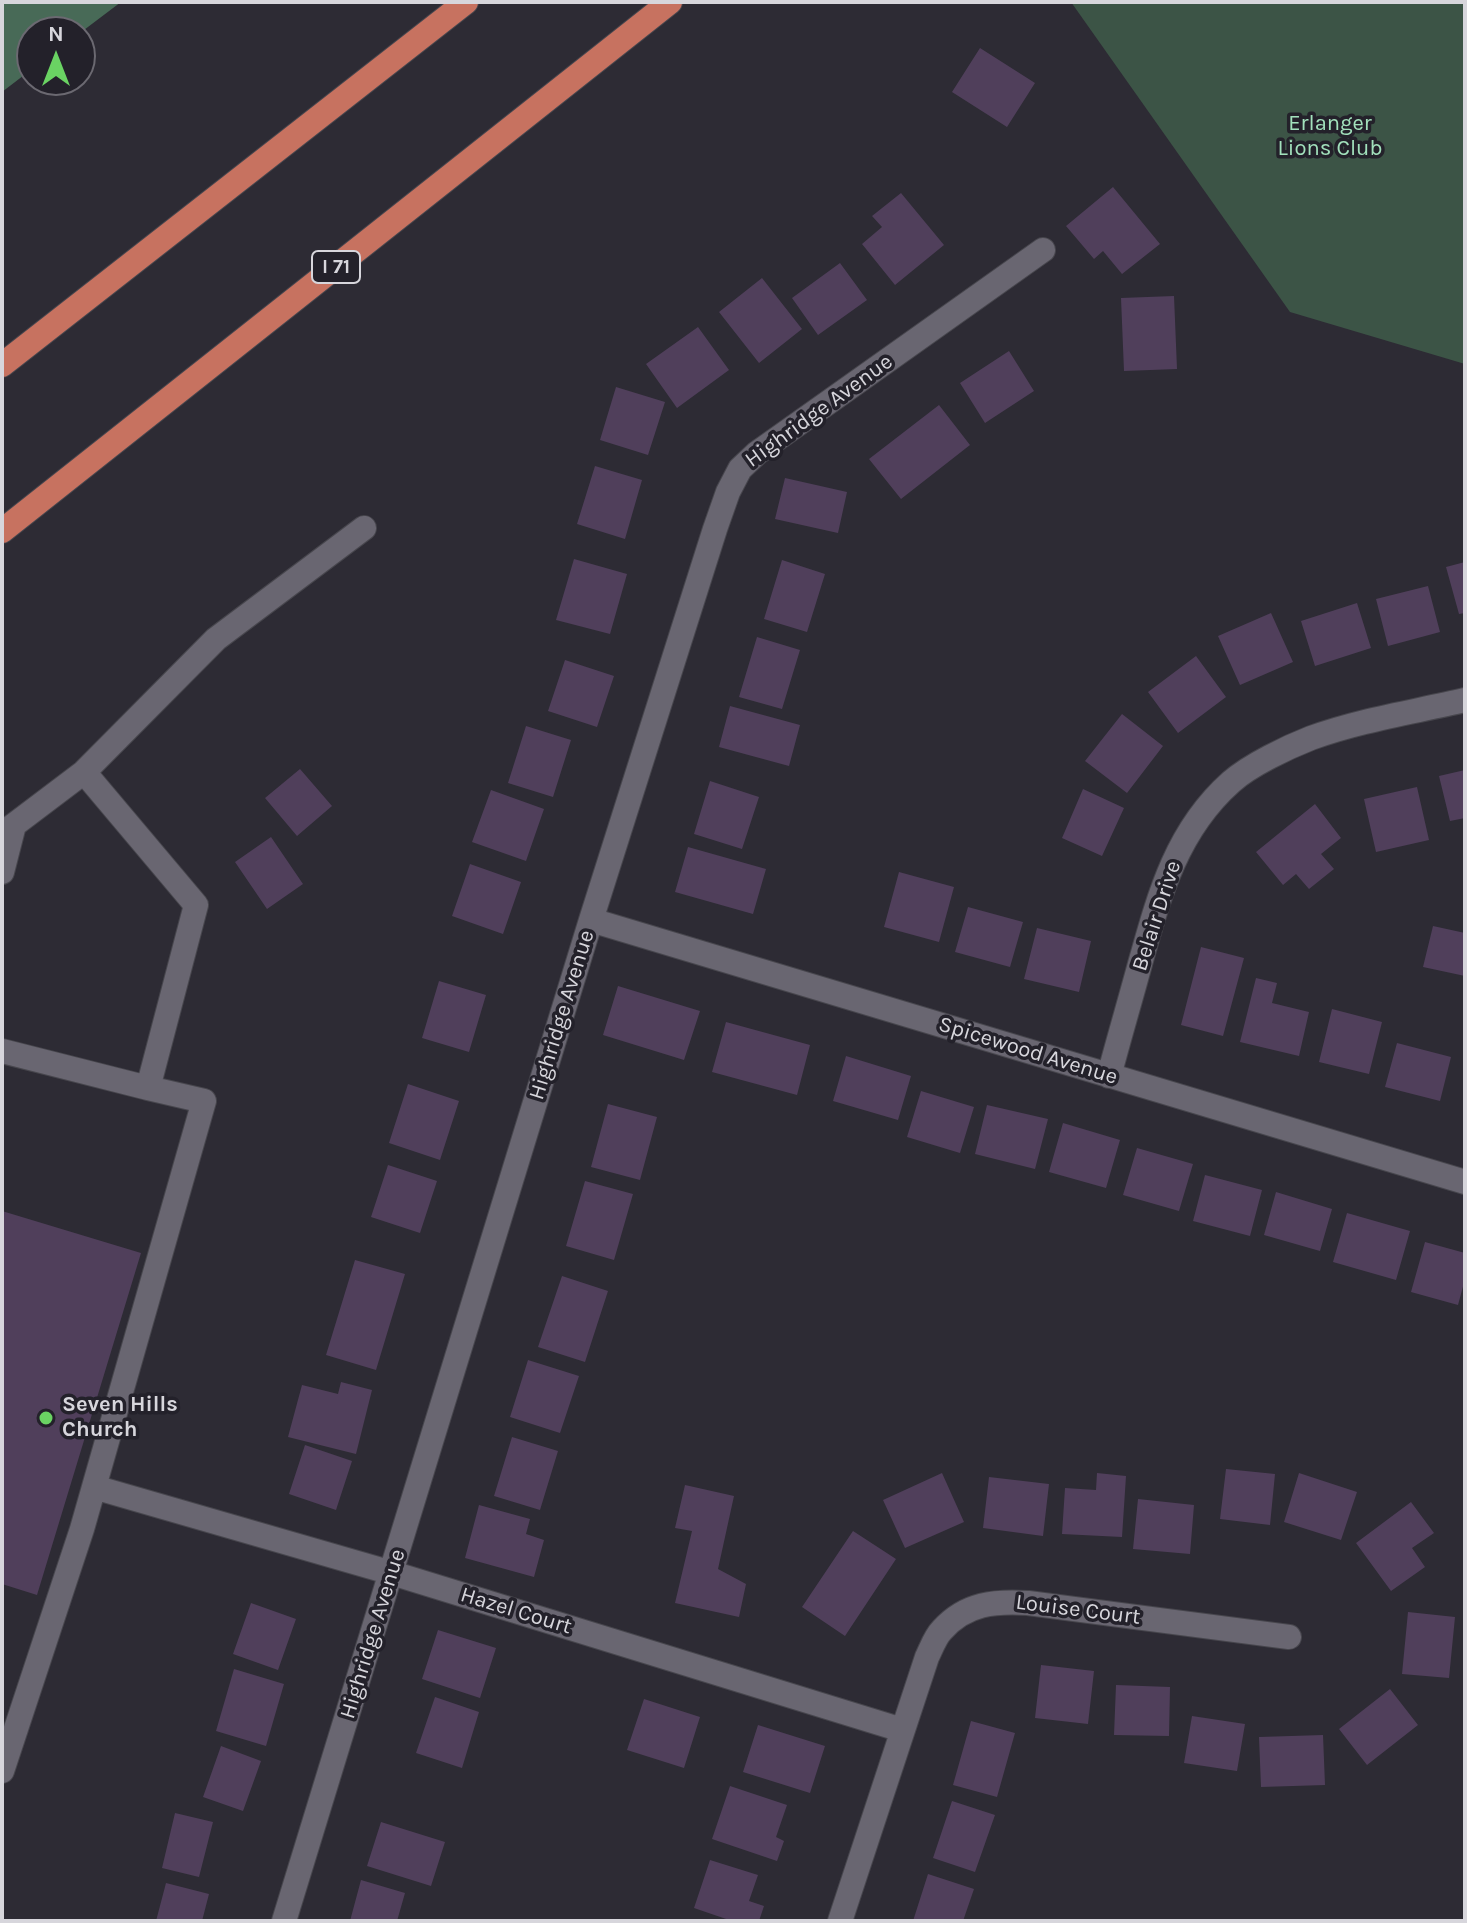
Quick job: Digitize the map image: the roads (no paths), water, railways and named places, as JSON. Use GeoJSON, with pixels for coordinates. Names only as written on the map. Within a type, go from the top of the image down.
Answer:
{"type":"FeatureCollection","features":[{"type":"Feature","properties":{"kind":"highway"},"geometry":{"type":"LineString","coordinates":[[2,365],[466,2]]}},
{"type":"Feature","properties":{"kind":"highway","name":"I 71"},"geometry":{"type":"LineString","coordinates":[[2,531],[670,2]]}},
{"type":"Feature","properties":{"kind":"street","name":"Highridge Avenue"},"geometry":{"type":"LineString","coordinates":[[284,1921],[591,920],[728,492],[740,469],[757,453],[1043,250]]}},
{"type":"Feature","properties":{"kind":"street"},"geometry":{"type":"LineString","coordinates":[[2,872],[8,830],[84,772],[216,639],[364,528]]}},
{"type":"Feature","properties":{"kind":"street","name":"Belair Drive"},"geometry":{"type":"LineString","coordinates":[[1109,1076],[1157,905],[1173,861],[1200,816],[1232,781],[1272,756],[1311,739],[1350,726],[1465,700]]}},
{"type":"Feature","properties":{"kind":"street"},"geometry":{"type":"LineString","coordinates":[[84,772],[196,905],[148,1088]]}},
{"type":"Feature","properties":{"kind":"street","name":"Spicewood Avenue"},"geometry":{"type":"LineString","coordinates":[[591,920],[1465,1182]]}},
{"type":"Feature","properties":{"kind":"street"},"geometry":{"type":"LineString","coordinates":[[2,1051],[204,1101],[82,1529],[2,1771]]}},
{"type":"Feature","properties":{"kind":"street","name":"Hazel Court"},"geometry":{"type":"LineString","coordinates":[[94,1487],[392,1573],[902,1730]]}},
{"type":"Feature","properties":{"kind":"street","name":"Louise Court"},"geometry":{"type":"LineString","coordinates":[[840,1921],[927,1657],[940,1632],[956,1617],[975,1607],[998,1602],[1028,1603],[1289,1637]]}},
{"type":"Feature","properties":{"kind":"place","name":"Seven Hills Church"},"geometry":{"type":"Point","coordinates":[46,1418]}},
{"type":"Feature","properties":{"kind":"park label","name":"Erlanger Lions Club"},"geometry":{"type":"Point","coordinates":[1330,136]}}]}
